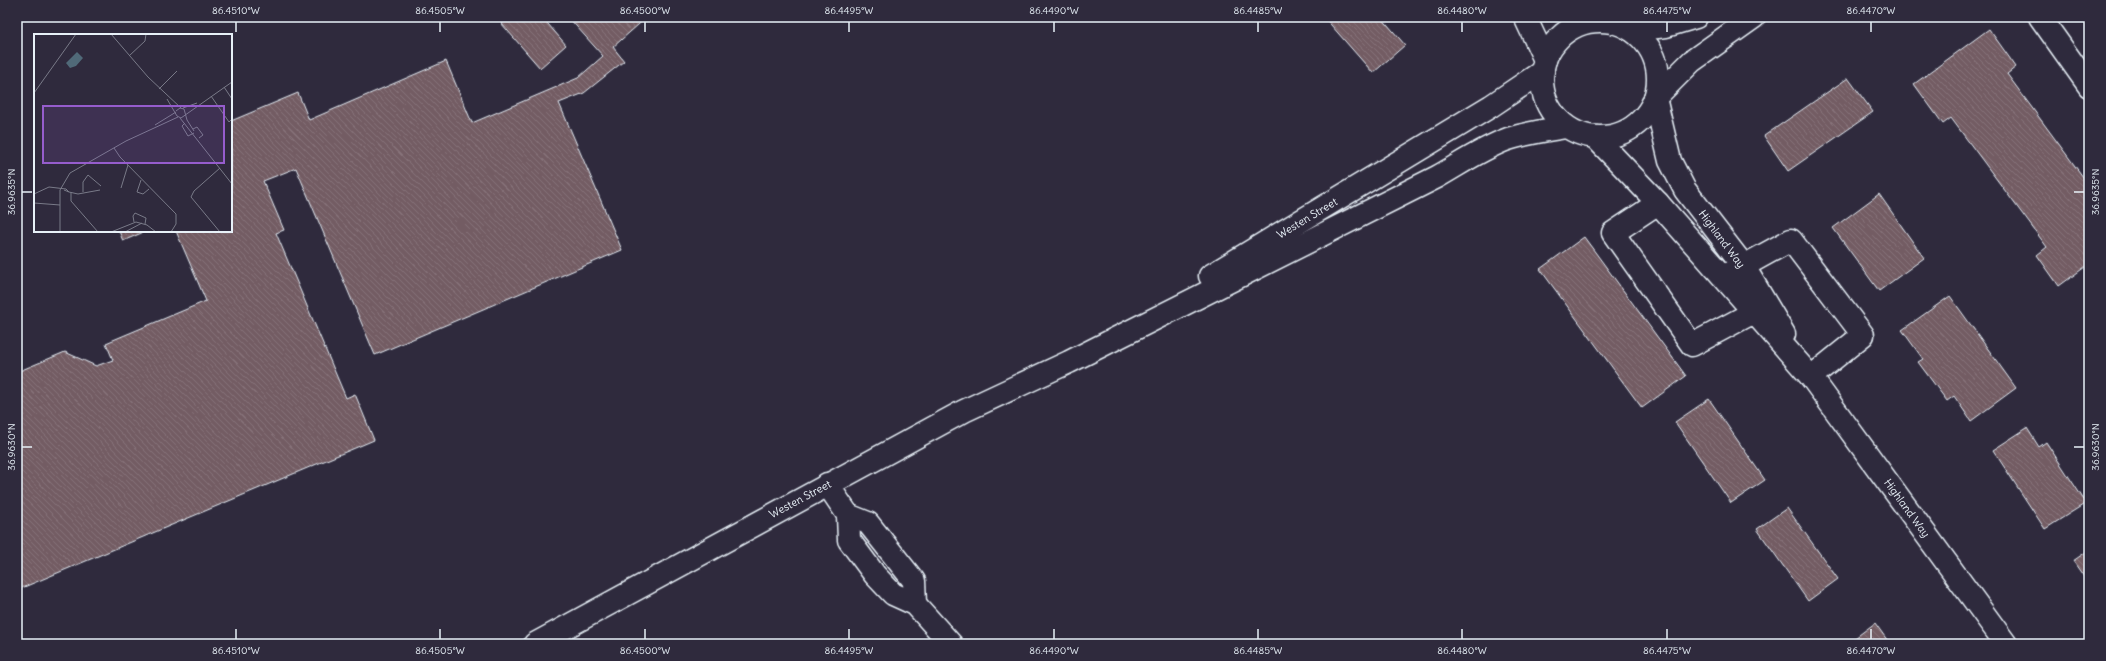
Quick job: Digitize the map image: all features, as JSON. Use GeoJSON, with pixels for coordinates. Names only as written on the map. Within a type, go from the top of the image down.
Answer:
{"type":"FeatureCollection","features":[{"type":"Feature","properties":{"kind":"street"},"geometry":{"type":"LineString","coordinates":[[1526,17],[1544,66]]}},
{"type":"Feature","properties":{"kind":"street"},"geometry":{"type":"LineString","coordinates":[[1632,30],[1666,26],[1696,17]]}},
{"type":"Feature","properties":{"kind":"street"},"geometry":{"type":"LineString","coordinates":[[1656,98],[1692,61],[1754,17]]}},
{"type":"Feature","properties":{"kind":"street"},"geometry":{"type":"LineString","coordinates":[[2040,17],[2089,86]]}},
{"type":"Feature","properties":{"kind":"street"},"geometry":{"type":"LineString","coordinates":[[1600,19],[1632,30],[1644,40],[1652,53],[1658,68],[1659,83],[1656,98],[1649,112],[1638,124],[1625,132],[1610,137],[1595,137],[1580,134],[1566,127],[1555,116],[1547,104],[1543,90],[1544,66],[1552,47],[1561,36],[1574,27],[1600,19]]}},
{"type":"Feature","properties":{"kind":"street","name":"Westen Street"},"geometry":{"type":"LineString","coordinates":[[1069,362],[1492,106],[1544,66]]}},
{"type":"Feature","properties":{"kind":"street","name":"Highland Way"},"geometry":{"type":"LineString","coordinates":[[1656,98],[1670,161],[1685,190],[1743,265],[1809,375],[2006,644]]}},
{"type":"Feature","properties":{"kind":"street","name":"Westen Street"},"geometry":{"type":"LineString","coordinates":[[535,644],[827,484],[964,412],[1069,362],[1437,177],[1484,150],[1522,136],[1566,127]]}},
{"type":"Feature","properties":{"kind":"street","name":"Highland Way"},"geometry":{"type":"LineString","coordinates":[[1595,137],[1658,203],[1752,313],[1809,375]]}},
{"type":"Feature","properties":{"kind":"street"},"geometry":{"type":"LineString","coordinates":[[1658,203],[1612,233],[1692,345],[1752,313]]}},
{"type":"Feature","properties":{"kind":"street"},"geometry":{"type":"LineString","coordinates":[[1723,278],[1743,265],[1791,240],[1863,335],[1809,375]]}},
{"type":"Feature","properties":{"kind":"street"},"geometry":{"type":"LineString","coordinates":[[827,484],[848,515],[849,540],[875,575],[893,594],[915,604],[951,644]]}},
{"type":"Feature","properties":{"kind":"building"},"geometry":{"type":"Polygon","coordinates":[[[507,17],[542,17],[566,45],[540,68],[501,23],[507,17]]]}},
{"type":"Feature","properties":{"kind":"building"},"geometry":{"type":"Polygon","coordinates":[[[568,17],[647,17],[613,47],[624,61],[584,93],[559,103],[622,250],[375,355],[296,168],[263,181],[284,230],[276,233],[346,398],[355,394],[374,440],[17,590],[17,372],[65,352],[96,366],[113,360],[106,343],[206,301],[176,232],[232,232],[232,121],[298,93],[309,120],[446,61],[472,123],[578,78],[603,56],[568,17]]]}},
{"type":"Feature","properties":{"kind":"building"},"geometry":{"type":"Polygon","coordinates":[[[1324,17],[1381,17],[1405,45],[1373,73],[1324,17]]]}},
{"type":"Feature","properties":{"kind":"building"},"geometry":{"type":"Polygon","coordinates":[[[1989,29],[2016,67],[2007,74],[2089,185],[2089,264],[2059,286],[2037,255],[2047,247],[1951,118],[1943,124],[1914,84],[1989,29]]]}},
{"type":"Feature","properties":{"kind":"building"},"geometry":{"type":"Polygon","coordinates":[[[1848,78],[1873,112],[1788,171],[1764,136],[1848,78]]]}},
{"type":"Feature","properties":{"kind":"building"},"geometry":{"type":"Polygon","coordinates":[[[1879,194],[1924,258],[1879,291],[1833,228],[1879,194]]]}},
{"type":"Feature","properties":{"kind":"building"},"geometry":{"type":"Polygon","coordinates":[[[119,232],[144,232],[123,241],[119,232]]]}},
{"type":"Feature","properties":{"kind":"building"},"geometry":{"type":"Polygon","coordinates":[[[1584,237],[1686,376],[1642,408],[1540,269],[1584,237]]]}},
{"type":"Feature","properties":{"kind":"building"},"geometry":{"type":"Polygon","coordinates":[[[1950,296],[2016,388],[1971,421],[1954,396],[1947,401],[1918,362],[1923,359],[1902,330],[1950,296]]]}},
{"type":"Feature","properties":{"kind":"building"},"geometry":{"type":"Polygon","coordinates":[[[1709,399],[1765,480],[1731,503],[1675,422],[1709,399]]]}},
{"type":"Feature","properties":{"kind":"building"},"geometry":{"type":"Polygon","coordinates":[[[2027,428],[2039,447],[2046,442],[2086,503],[2045,529],[1993,450],[2027,428]]]}},
{"type":"Feature","properties":{"kind":"building"},"geometry":{"type":"Polygon","coordinates":[[[1787,508],[1838,579],[1808,601],[1757,529],[1787,508]]]}},
{"type":"Feature","properties":{"kind":"building"},"geometry":{"type":"Polygon","coordinates":[[[2089,550],[2089,584],[2073,561],[2089,550]]]}},
{"type":"Feature","properties":{"kind":"building"},"geometry":{"type":"Polygon","coordinates":[[[1875,623],[1890,644],[1847,644],[1875,623]]]}}]}
